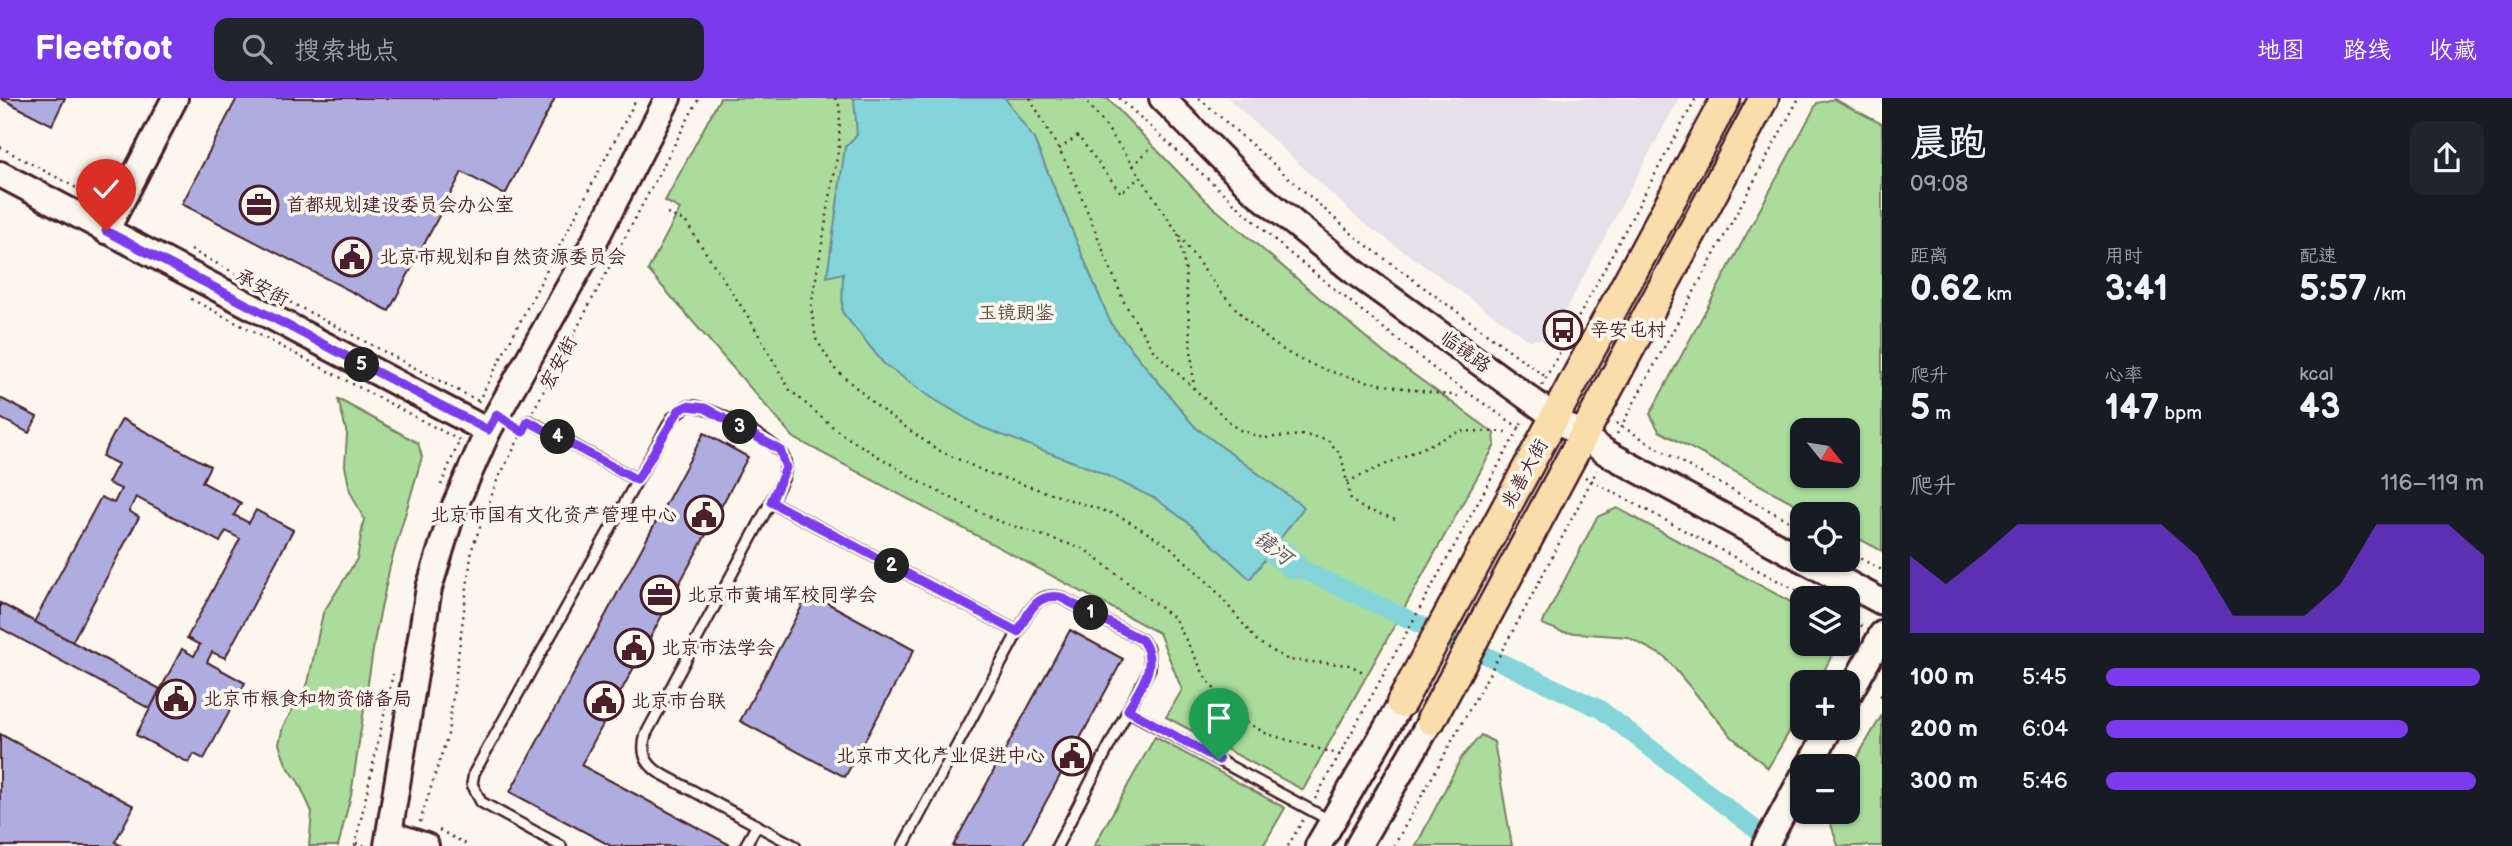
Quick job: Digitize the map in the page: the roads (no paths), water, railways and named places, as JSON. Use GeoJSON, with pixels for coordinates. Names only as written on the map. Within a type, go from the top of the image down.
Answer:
{"type":"FeatureCollection","features":[{"type":"Feature","properties":{"kind":"main road","name":"兆善大街"},"geometry":{"type":"LineString","coordinates":[[1389,696],[1545,410],[1726,98]]}},
{"type":"Feature","properties":{"kind":"main road","name":"兆善大街"},"geometry":{"type":"LineString","coordinates":[[1431,720],[1764,98]]}},
{"type":"Feature","properties":{"kind":"street"},"geometry":{"type":"LineString","coordinates":[[111,221],[175,98]]}},
{"type":"Feature","properties":{"kind":"street","name":"宏安街"},"geometry":{"type":"LineString","coordinates":[[388,840],[429,587],[453,510],[493,422],[593,242],[668,98]]}},
{"type":"Feature","properties":{"kind":"street","name":"临镜路"},"geometry":{"type":"LineString","coordinates":[[1162,98],[1253,190],[1357,274],[1545,410],[1606,453],[1790,552]]}},
{"type":"Feature","properties":{"kind":"street","name":"承安街"},"geometry":{"type":"LineString","coordinates":[[0,174],[111,221],[493,422]]}},
{"type":"Feature","properties":{"kind":"street","name":"临镜路"},"geometry":{"type":"LineString","coordinates":[[1827,572],[1882,602]]}},
{"type":"Feature","properties":{"kind":"street"},"geometry":{"type":"LineString","coordinates":[[1860,674],[1882,634]]}},
{"type":"Feature","properties":{"kind":"street","name":"兆善大街"},"geometry":{"type":"LineString","coordinates":[[1318,846],[1332,822],[1389,696]]}},
{"type":"Feature","properties":{"kind":"street","name":"兆善大街"},"geometry":{"type":"LineString","coordinates":[[1358,846],[1431,720]]}},
{"type":"Feature","properties":{"kind":"street"},"geometry":{"type":"LineString","coordinates":[[1765,846],[1790,800]]}},
{"type":"Feature","properties":{"kind":"street"},"geometry":{"type":"LineString","coordinates":[[388,840],[421,843]]}},
{"type":"Feature","properties":{"kind":"lane"},"geometry":{"type":"LineString","coordinates":[[561,846],[481,802],[472,784],[474,773],[671,418],[687,406],[695,406],[727,420],[780,450],[786,468],[771,502],[642,746],[649,765],[658,772],[795,846]]}},
{"type":"Feature","properties":{"kind":"lane"},"geometry":{"type":"LineString","coordinates":[[528,421],[637,480]]}},
{"type":"Feature","properties":{"kind":"lane"},"geometry":{"type":"LineString","coordinates":[[771,502],[1018,632]]}},
{"type":"Feature","properties":{"kind":"lane"},"geometry":{"type":"LineString","coordinates":[[902,846],[1034,604],[1042,597],[1051,595],[1060,597],[1142,640],[1148,649],[1150,668],[1057,846]]}},
{"type":"Feature","properties":{"kind":"lane"},"geometry":{"type":"LineString","coordinates":[[1128,710],[1332,822]]}},
{"type":"Feature","properties":{"kind":"lane"},"geometry":{"type":"LineString","coordinates":[[745,846],[757,825]]}},
{"type":"Feature","properties":{"kind":"water"},"geometry":{"type":"Polygon","coordinates":[[[854,98],[1005,98],[1034,139],[1111,324],[1195,427],[1304,507],[1250,579],[1190,524],[1156,499],[1095,470],[981,427],[932,398],[884,364],[842,312],[843,273],[827,277],[845,147],[857,135],[854,98]]]}},
{"type":"Feature","properties":{"kind":"waterway","name":"镜河"},"geometry":{"type":"LineString","coordinates":[[1244,525],[1293,565]]}},
{"type":"Feature","properties":{"kind":"waterway","name":"镜河"},"geometry":{"type":"LineString","coordinates":[[1293,565],[1600,709],[1777,846]]}},
{"type":"Feature","properties":{"kind":"place","name":"首都规划建设委员会办公室"},"geometry":{"type":"Point","coordinates":[259,205]}},
{"type":"Feature","properties":{"kind":"place","name":"北京市规划和自然资源委员会"},"geometry":{"type":"Point","coordinates":[352,257]}},
{"type":"Feature","properties":{"kind":"place","name":"辛安屯村"},"geometry":{"type":"Point","coordinates":[1563,330]}},
{"type":"Feature","properties":{"kind":"place","name":"北京市国有文化资产管理中心"},"geometry":{"type":"Point","coordinates":[704,515]}},
{"type":"Feature","properties":{"kind":"place","name":"北京市黄埔军校同学会"},"geometry":{"type":"Point","coordinates":[660,595]}},
{"type":"Feature","properties":{"kind":"place","name":"北京市法学会"},"geometry":{"type":"Point","coordinates":[634,648]}},
{"type":"Feature","properties":{"kind":"place","name":"北京市粮食和物资储备局"},"geometry":{"type":"Point","coordinates":[176,699]}},
{"type":"Feature","properties":{"kind":"place","name":"北京市台联"},"geometry":{"type":"Point","coordinates":[604,701]}},
{"type":"Feature","properties":{"kind":"place","name":"北京市文化产业促进中心"},"geometry":{"type":"Point","coordinates":[1072,756]}},
{"type":"Feature","properties":{"kind":"park label","name":"玉镜朗鉴"},"geometry":{"type":"Point","coordinates":[1016,313]}}]}
